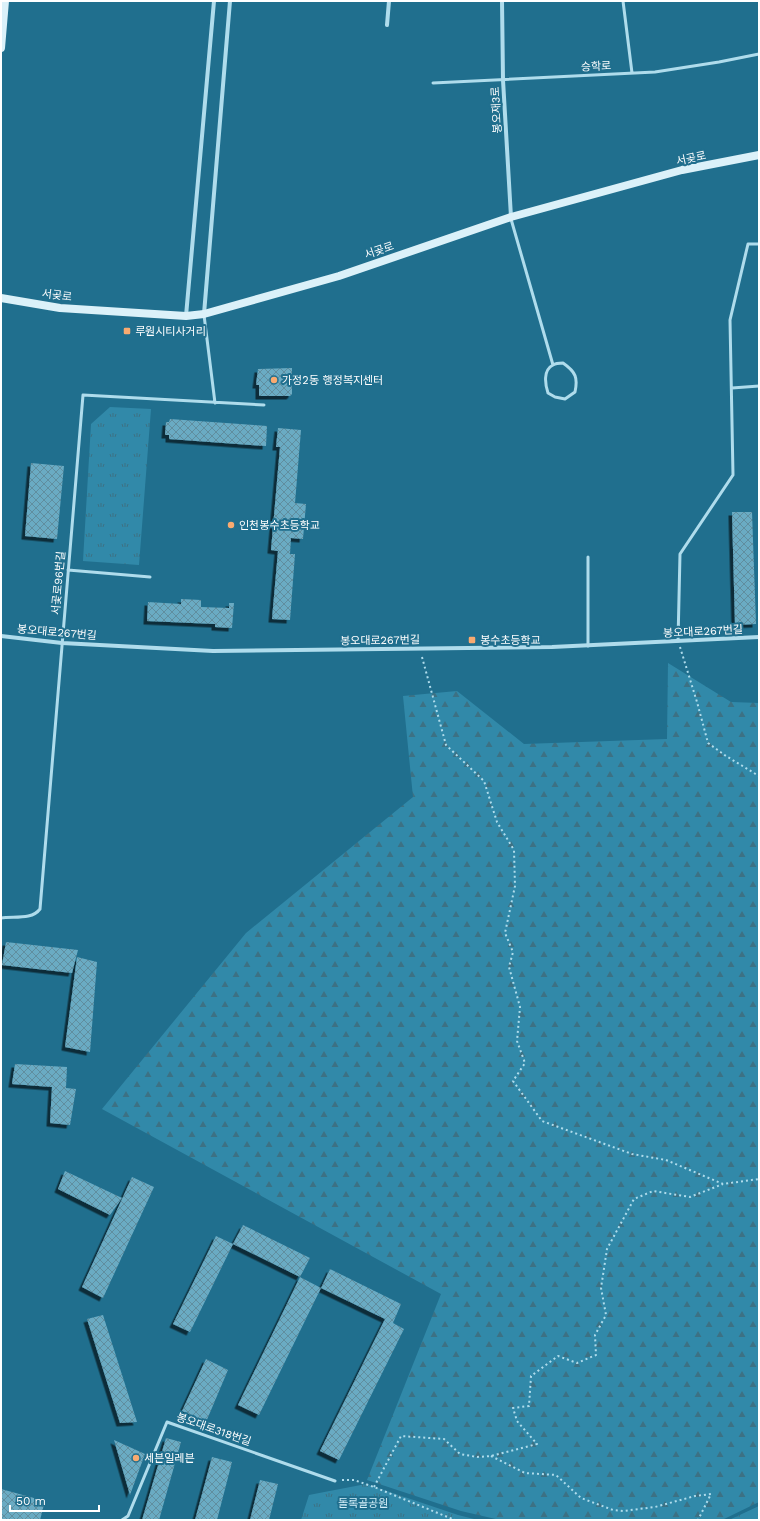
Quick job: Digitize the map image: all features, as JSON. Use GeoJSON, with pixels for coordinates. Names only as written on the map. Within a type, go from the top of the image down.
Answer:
{"type":"FeatureCollection","features":[{"type":"Feature","properties":{"kind":"main road"},"geometry":{"type":"LineString","coordinates":[[1,48],[5,1]]}},
{"type":"Feature","properties":{"kind":"main road","name":"서곶로"},"geometry":{"type":"LineString","coordinates":[[1,298],[60,308],[186,316],[204,314],[339,276],[511,217],[682,170],[759,155]]}},
{"type":"Feature","properties":{"kind":"street"},"geometry":{"type":"LineString","coordinates":[[186,316],[214,1]]}},
{"type":"Feature","properties":{"kind":"street"},"geometry":{"type":"LineString","coordinates":[[204,314],[230,1]]}},
{"type":"Feature","properties":{"kind":"street"},"geometry":{"type":"LineString","coordinates":[[388,25],[389,1]]}},
{"type":"Feature","properties":{"kind":"street","name":"봉오재3로"},"geometry":{"type":"LineString","coordinates":[[502,1],[503,80],[511,217]]}},
{"type":"Feature","properties":{"kind":"street","name":"봉오대로267번길"},"geometry":{"type":"LineString","coordinates":[[1,636],[62,643],[213,651],[588,646],[759,637]]}},
{"type":"Feature","properties":{"kind":"lane"},"geometry":{"type":"LineString","coordinates":[[623,1],[632,73]]}},
{"type":"Feature","properties":{"kind":"lane","name":"승학로"},"geometry":{"type":"LineString","coordinates":[[433,83],[654,72],[759,54]]}},
{"type":"Feature","properties":{"kind":"lane"},"geometry":{"type":"LineString","coordinates":[[511,217],[553,365]]}},
{"type":"Feature","properties":{"kind":"lane"},"geometry":{"type":"LineString","coordinates":[[678,642],[680,554],[733,475],[730,320],[748,244],[759,244]]}},
{"type":"Feature","properties":{"kind":"lane"},"geometry":{"type":"LineString","coordinates":[[204,314],[215,403]]}},
{"type":"Feature","properties":{"kind":"lane"},"geometry":{"type":"LineString","coordinates":[[563,363],[574,373],[578,381],[575,392],[565,399],[555,397],[548,393],[545,383],[547,371],[553,365],[563,363]]}},
{"type":"Feature","properties":{"kind":"lane"},"geometry":{"type":"LineString","coordinates":[[732,388],[759,386]]}},
{"type":"Feature","properties":{"kind":"lane","name":"서곷로96번길"},"geometry":{"type":"LineString","coordinates":[[2,918],[11,916],[32,916],[37,914],[40,909],[83,395],[264,405]]}},
{"type":"Feature","properties":{"kind":"lane"},"geometry":{"type":"LineString","coordinates":[[588,557],[588,646]]}},
{"type":"Feature","properties":{"kind":"lane"},"geometry":{"type":"LineString","coordinates":[[68,570],[150,577]]}},
{"type":"Feature","properties":{"kind":"lane","name":"봉오대로318번길"},"geometry":{"type":"LineString","coordinates":[[122,1520],[128,1516],[167,1422],[335,1481]]}},
{"type":"Feature","properties":{"kind":"path"},"geometry":{"type":"LineString","coordinates":[[678,642],[708,743],[759,776]]}},
{"type":"Feature","properties":{"kind":"path"},"geometry":{"type":"LineString","coordinates":[[420,649],[446,745],[484,781],[497,822],[514,850],[515,886],[505,933],[513,952],[509,967],[520,1007],[517,1041],[525,1063],[513,1081],[542,1121],[632,1154],[666,1160],[723,1184]]}},
{"type":"Feature","properties":{"kind":"path"},"geometry":{"type":"LineString","coordinates":[[374,1487],[401,1436],[444,1439],[460,1454],[477,1457],[491,1456],[537,1444],[517,1422],[512,1408],[529,1406],[530,1376],[558,1356],[577,1363],[596,1355],[596,1335],[606,1315],[601,1288],[607,1250],[634,1199],[653,1191],[690,1197],[723,1184],[759,1179]]}},
{"type":"Feature","properties":{"kind":"path"},"geometry":{"type":"LineString","coordinates":[[491,1456],[525,1473],[556,1475],[581,1498],[613,1510],[623,1511],[655,1507],[695,1496],[711,1494],[698,1520]]}},
{"type":"Feature","properties":{"kind":"path"},"geometry":{"type":"LineString","coordinates":[[335,1481],[354,1480],[455,1520]]}},
{"type":"Feature","properties":{"kind":"green space"},"geometry":{"type":"Polygon","coordinates":[[[110,407],[151,409],[139,565],[83,561],[91,424],[110,407]]]}},
{"type":"Feature","properties":{"kind":"green space"},"geometry":{"type":"Polygon","coordinates":[[[668,663],[731,702],[759,703],[759,1502],[722,1520],[500,1520],[461,1511],[367,1480],[441,1294],[102,1109],[246,933],[413,797],[403,696],[457,691],[524,744],[667,739],[668,663]]]}},
{"type":"Feature","properties":{"kind":"green space","name":"돌록골공원"},"geometry":{"type":"Polygon","coordinates":[[[366,1484],[458,1515],[478,1520],[301,1520],[309,1495],[366,1484]]]}},
{"type":"Feature","properties":{"kind":"green space"},"geometry":{"type":"Polygon","coordinates":[[[759,1506],[759,1520],[729,1520],[759,1506]]]}},
{"type":"Feature","properties":{"kind":"building","name":"가정2동 행정복지센터"},"geometry":{"type":"Polygon","coordinates":[[[292,368],[292,394],[290,396],[259,396],[259,385],[256,385],[258,369],[292,368]]]}},
{"type":"Feature","properties":{"kind":"building"},"geometry":{"type":"Polygon","coordinates":[[[170,419],[267,426],[266,446],[169,439],[169,435],[165,435],[166,422],[169,422],[170,419]]]}},
{"type":"Feature","properties":{"kind":"building"},"geometry":{"type":"Polygon","coordinates":[[[278,428],[301,430],[295,503],[306,504],[303,539],[291,538],[290,554],[295,554],[290,620],[272,619],[278,551],[271,550],[280,447],[276,447],[278,428]]]}},
{"type":"Feature","properties":{"kind":"building"},"geometry":{"type":"Polygon","coordinates":[[[31,463],[64,466],[57,539],[25,536],[31,463]]]}},
{"type":"Feature","properties":{"kind":"building"},"geometry":{"type":"Polygon","coordinates":[[[732,512],[752,512],[756,624],[735,625],[732,512]]]}},
{"type":"Feature","properties":{"kind":"building"},"geometry":{"type":"Polygon","coordinates":[[[181,599],[201,600],[201,607],[229,608],[229,603],[234,603],[232,628],[215,627],[215,624],[147,621],[148,602],[181,604],[181,599]]]}},
{"type":"Feature","properties":{"kind":"building"},"geometry":{"type":"Polygon","coordinates":[[[6,942],[78,950],[72,973],[2,965],[6,942]]]}},
{"type":"Feature","properties":{"kind":"building"},"geometry":{"type":"Polygon","coordinates":[[[77,957],[97,962],[90,1052],[65,1047],[77,957]]]}},
{"type":"Feature","properties":{"kind":"building"},"geometry":{"type":"Polygon","coordinates":[[[15,1064],[67,1067],[66,1088],[76,1089],[70,1125],[50,1123],[52,1087],[12,1084],[15,1064]]]}},
{"type":"Feature","properties":{"kind":"building"},"geometry":{"type":"Polygon","coordinates":[[[65,1171],[122,1198],[110,1215],[58,1189],[65,1171]]]}},
{"type":"Feature","properties":{"kind":"building"},"geometry":{"type":"Polygon","coordinates":[[[132,1177],[154,1187],[103,1298],[82,1287],[132,1177]]]}},
{"type":"Feature","properties":{"kind":"building"},"geometry":{"type":"Polygon","coordinates":[[[243,1225],[310,1258],[300,1277],[233,1244],[243,1225]]]}},
{"type":"Feature","properties":{"kind":"building"},"geometry":{"type":"Polygon","coordinates":[[[216,1236],[233,1244],[190,1332],[173,1324],[216,1236]]]}},
{"type":"Feature","properties":{"kind":"building"},"geometry":{"type":"Polygon","coordinates":[[[330,1269],[401,1304],[393,1323],[404,1329],[339,1460],[320,1451],[385,1319],[321,1288],[330,1269]]]}},
{"type":"Feature","properties":{"kind":"building"},"geometry":{"type":"Polygon","coordinates":[[[300,1277],[321,1288],[259,1415],[238,1405],[300,1277]]]}},
{"type":"Feature","properties":{"kind":"building"},"geometry":{"type":"Polygon","coordinates":[[[103,1315],[137,1422],[120,1423],[87,1319],[103,1315]]]}},
{"type":"Feature","properties":{"kind":"building"},"geometry":{"type":"Polygon","coordinates":[[[206,1359],[228,1370],[206,1422],[182,1411],[206,1359]]]}},
{"type":"Feature","properties":{"kind":"building"},"geometry":{"type":"Polygon","coordinates":[[[166,1438],[181,1442],[159,1520],[142,1520],[166,1438]]]}},
{"type":"Feature","properties":{"kind":"building"},"geometry":{"type":"Polygon","coordinates":[[[114,1440],[145,1454],[130,1495],[114,1440]]]}},
{"type":"Feature","properties":{"kind":"building"},"geometry":{"type":"Polygon","coordinates":[[[212,1457],[232,1462],[217,1520],[195,1520],[212,1457]]]}},
{"type":"Feature","properties":{"kind":"building"},"geometry":{"type":"Polygon","coordinates":[[[260,1480],[278,1484],[269,1520],[250,1520],[260,1480]]]}},
{"type":"Feature","properties":{"kind":"building"},"geometry":{"type":"Polygon","coordinates":[[[1,1489],[45,1501],[40,1520],[1,1520],[1,1489]]]}},
{"type":"Feature","properties":{"kind":"place","name":"루원시티사거리"},"geometry":{"type":"Point","coordinates":[127,331]}},
{"type":"Feature","properties":{"kind":"place","name":"가정2동 행정복지센터"},"geometry":{"type":"Point","coordinates":[274,380]}},
{"type":"Feature","properties":{"kind":"place","name":"인천봉수초등학교"},"geometry":{"type":"Point","coordinates":[231,525]}},
{"type":"Feature","properties":{"kind":"place","name":"봉수초등학교"},"geometry":{"type":"Point","coordinates":[472,640]}},
{"type":"Feature","properties":{"kind":"place","name":"세븐일레븐"},"geometry":{"type":"Point","coordinates":[136,1458]}}]}
